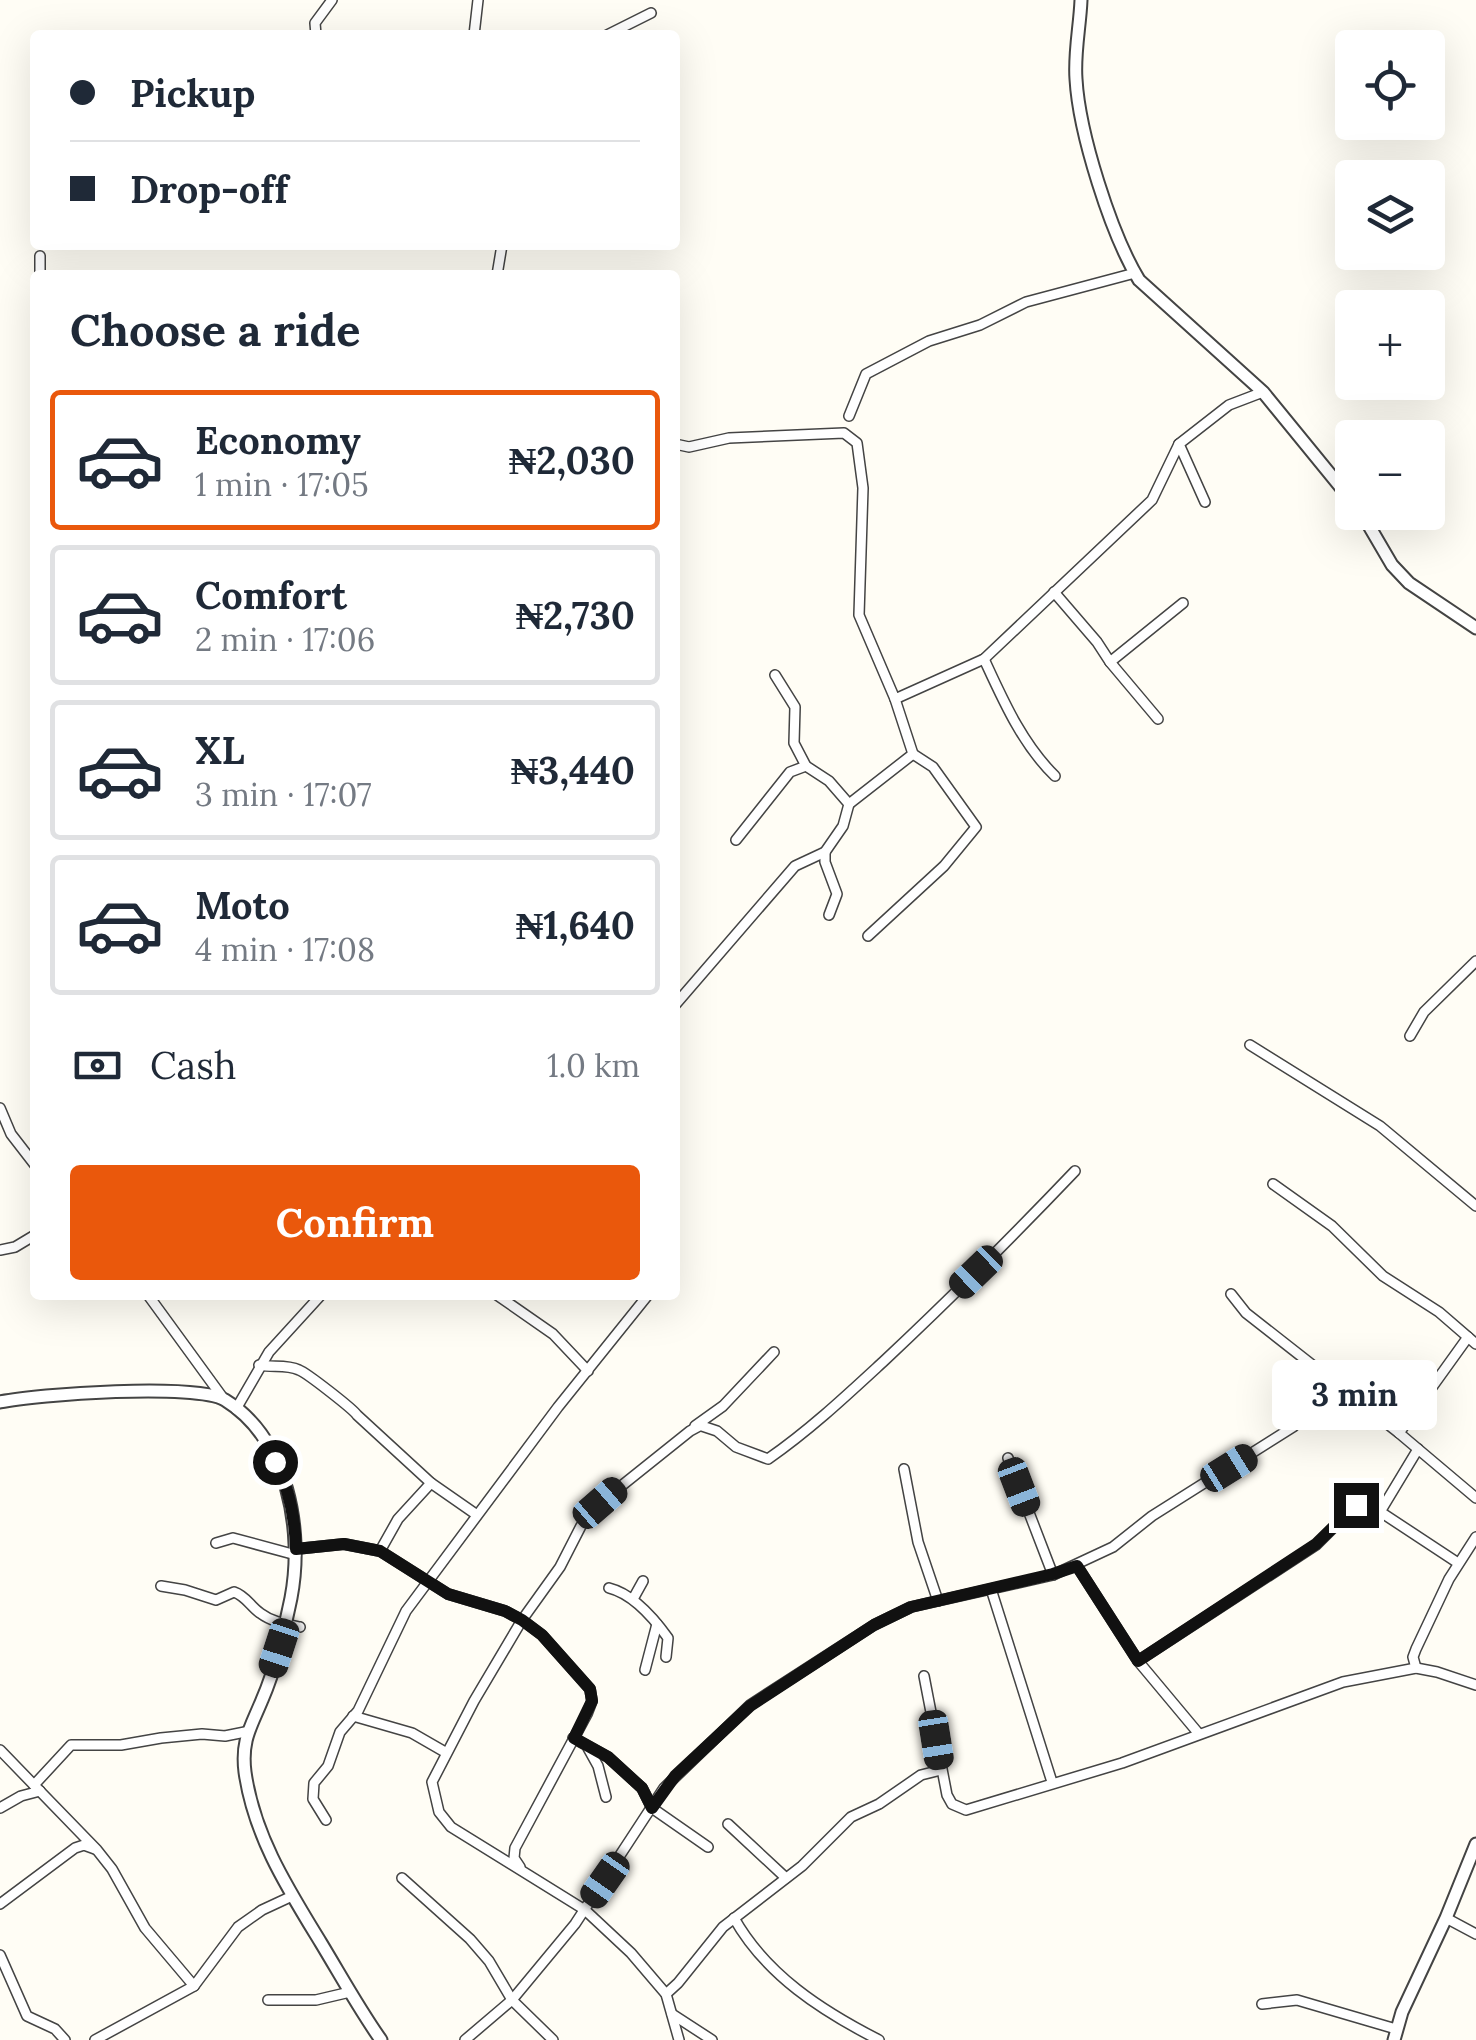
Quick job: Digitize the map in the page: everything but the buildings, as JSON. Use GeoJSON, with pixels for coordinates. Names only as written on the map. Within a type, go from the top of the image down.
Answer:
{"type":"FeatureCollection","features":[{"type":"Feature","properties":{"kind":"street"},"geometry":{"type":"LineString","coordinates":[[316,30],[316,23],[332,0]]}},
{"type":"Feature","properties":{"kind":"street"},"geometry":{"type":"LineString","coordinates":[[475,30],[478,0]]}},
{"type":"Feature","properties":{"kind":"street"},"geometry":{"type":"LineString","coordinates":[[1080,0],[1076,77],[1100,186],[1126,258],[1135,273],[1263,392],[1335,480]]}},
{"type":"Feature","properties":{"kind":"street"},"geometry":{"type":"LineString","coordinates":[[618,30],[652,14]]}},
{"type":"Feature","properties":{"kind":"street"},"geometry":{"type":"LineString","coordinates":[[40,256],[40,270]]}},
{"type":"Feature","properties":{"kind":"street"},"geometry":{"type":"LineString","coordinates":[[849,416],[866,374],[930,341],[980,325],[1026,302],[1135,273]]}},
{"type":"Feature","properties":{"kind":"street"},"geometry":{"type":"LineString","coordinates":[[894,699],[984,659],[1152,500],[1179,444],[1229,404],[1263,392]]}},
{"type":"Feature","properties":{"kind":"street"},"geometry":{"type":"LineString","coordinates":[[680,445],[689,447],[729,438],[844,433],[857,443],[863,488],[859,615],[913,754],[933,767],[976,827],[944,866],[868,936]]}},
{"type":"Feature","properties":{"kind":"street"},"geometry":{"type":"LineString","coordinates":[[1179,444],[1205,502]]}},
{"type":"Feature","properties":{"kind":"street"},"geometry":{"type":"LineString","coordinates":[[1372,530],[1392,565],[1410,583],[1476,628]]}},
{"type":"Feature","properties":{"kind":"street"},"geometry":{"type":"LineString","coordinates":[[1054,592],[1158,719]]}},
{"type":"Feature","properties":{"kind":"street"},"geometry":{"type":"LineString","coordinates":[[1110,662],[1183,604]]}},
{"type":"Feature","properties":{"kind":"street"},"geometry":{"type":"LineString","coordinates":[[984,659],[1037,758],[1055,776]]}},
{"type":"Feature","properties":{"kind":"street"},"geometry":{"type":"LineString","coordinates":[[775,675],[794,706],[794,742],[806,766],[830,781],[849,804]]}},
{"type":"Feature","properties":{"kind":"street"},"geometry":{"type":"LineString","coordinates":[[680,999],[795,866],[825,852],[843,826],[849,804],[913,754]]}},
{"type":"Feature","properties":{"kind":"street"},"geometry":{"type":"LineString","coordinates":[[736,840],[790,772],[806,766]]}},
{"type":"Feature","properties":{"kind":"street"},"geometry":{"type":"LineString","coordinates":[[825,852],[837,894],[828,915]]}},
{"type":"Feature","properties":{"kind":"street"},"geometry":{"type":"LineString","coordinates":[[1410,1036],[1424,1012],[1476,962]]}},
{"type":"Feature","properties":{"kind":"street"},"geometry":{"type":"LineString","coordinates":[[1250,1045],[1380,1126],[1476,1206]]}},
{"type":"Feature","properties":{"kind":"street"},"geometry":{"type":"LineString","coordinates":[[0,1108],[10,1134],[30,1159]]}},
{"type":"Feature","properties":{"kind":"street"},"geometry":{"type":"LineString","coordinates":[[690,1431],[704,1424],[736,1447],[768,1459],[780,1451],[809,1430],[907,1340],[1075,1171]]}},
{"type":"Feature","properties":{"kind":"street"},"geometry":{"type":"LineString","coordinates":[[1274,1184],[1332,1226],[1383,1276],[1439,1312],[1472,1341],[1400,1433]]}},
{"type":"Feature","properties":{"kind":"street"},"geometry":{"type":"LineString","coordinates":[[0,1250],[30,1238]]}},
{"type":"Feature","properties":{"kind":"street"},"geometry":{"type":"LineString","coordinates":[[1231,1294],[1246,1314],[1400,1433],[1476,1498]]}},
{"type":"Feature","properties":{"kind":"street"},"geometry":{"type":"LineString","coordinates":[[152,1300],[223,1398],[248,1419],[286,1482],[295,1522],[296,1552],[284,1624],[262,1700],[245,1732],[245,1771],[261,1835],[290,1897],[381,2040]]}},
{"type":"Feature","properties":{"kind":"street"},"geometry":{"type":"LineString","coordinates":[[236,1409],[259,1365],[316,1300]]}},
{"type":"Feature","properties":{"kind":"street"},"geometry":{"type":"LineString","coordinates":[[504,1300],[553,1334],[588,1370]]}},
{"type":"Feature","properties":{"kind":"street"},"geometry":{"type":"LineString","coordinates":[[326,1820],[312,1790],[328,1766],[340,1732],[353,1716],[406,1611],[644,1300]]}},
{"type":"Feature","properties":{"kind":"street"},"geometry":{"type":"LineString","coordinates":[[679,2040],[666,1994],[640,1963],[584,1910],[451,1828],[439,1812],[432,1782],[474,1701],[522,1620],[560,1567],[581,1526],[600,1503],[723,1406],[774,1352]]}},
{"type":"Feature","properties":{"kind":"street"},"geometry":{"type":"LineString","coordinates":[[259,1365],[301,1370],[314,1378],[327,1393],[350,1404],[356,1415],[431,1483],[477,1515]]}},
{"type":"Feature","properties":{"kind":"street"},"geometry":{"type":"LineString","coordinates":[[464,2040],[512,2000],[584,1910],[675,1776],[750,1706],[874,1625],[911,1607],[1053,1574],[1113,1547],[1152,1516],[1294,1427],[1338,1386]]}},
{"type":"Feature","properties":{"kind":"street"},"geometry":{"type":"LineString","coordinates":[[0,1402],[28,1396],[150,1391],[182,1391],[223,1398]]}},
{"type":"Feature","properties":{"kind":"street"},"geometry":{"type":"LineString","coordinates":[[1380,1512],[1418,1448]]}},
{"type":"Feature","properties":{"kind":"street"},"geometry":{"type":"LineString","coordinates":[[1008,1458],[1053,1574]]}},
{"type":"Feature","properties":{"kind":"street"},"geometry":{"type":"LineString","coordinates":[[904,1470],[914,1527],[938,1601]]}},
{"type":"Feature","properties":{"kind":"street"},"geometry":{"type":"LineString","coordinates":[[380,1551],[398,1519],[431,1483]]}},
{"type":"Feature","properties":{"kind":"street"},"geometry":{"type":"LineString","coordinates":[[1138,1661],[1316,1544],[1356,1505],[1370,1505],[1458,1563]]}},
{"type":"Feature","properties":{"kind":"street"},"geometry":{"type":"LineString","coordinates":[[1416,1668],[1416,1650],[1458,1563],[1476,1537]]}},
{"type":"Feature","properties":{"kind":"street"},"geometry":{"type":"LineString","coordinates":[[216,1544],[233,1538],[296,1552],[344,1544],[380,1551],[448,1594],[505,1611],[542,1635],[590,1689],[592,1701],[515,1848],[514,1858],[521,1869]]}},
{"type":"Feature","properties":{"kind":"street"},"geometry":{"type":"LineString","coordinates":[[1077,1566],[1138,1661],[1199,1734]]}},
{"type":"Feature","properties":{"kind":"street"},"geometry":{"type":"LineString","coordinates":[[633,1600],[643,1580]]}},
{"type":"Feature","properties":{"kind":"street"},"geometry":{"type":"LineString","coordinates":[[161,1586],[216,1600],[234,1592],[263,1616],[300,1627]]}},
{"type":"Feature","properties":{"kind":"street"},"geometry":{"type":"LineString","coordinates":[[609,1588],[633,1600],[657,1624],[668,1638],[666,1657]]}},
{"type":"Feature","properties":{"kind":"street"},"geometry":{"type":"LineString","coordinates":[[991,1588],[1052,1782]]}},
{"type":"Feature","properties":{"kind":"street"},"geometry":{"type":"LineString","coordinates":[[644,1670],[657,1624]]}},
{"type":"Feature","properties":{"kind":"street"},"geometry":{"type":"LineString","coordinates":[[924,1676],[946,1796],[960,1810],[1122,1763],[1343,1682],[1416,1668],[1476,1686]]}},
{"type":"Feature","properties":{"kind":"street"},"geometry":{"type":"LineString","coordinates":[[353,1716],[412,1733],[445,1752]]}},
{"type":"Feature","properties":{"kind":"street"},"geometry":{"type":"LineString","coordinates":[[0,1808],[37,1788],[71,1745],[121,1745],[245,1732]]}},
{"type":"Feature","properties":{"kind":"street"},"geometry":{"type":"LineString","coordinates":[[574,1738],[608,1757],[642,1788],[652,1808],[708,1847]]}},
{"type":"Feature","properties":{"kind":"street"},"geometry":{"type":"LineString","coordinates":[[587,1747],[598,1766],[606,1797]]}},
{"type":"Feature","properties":{"kind":"street"},"geometry":{"type":"LineString","coordinates":[[0,1750],[97,1850],[145,1928],[194,1986]]}},
{"type":"Feature","properties":{"kind":"street"},"geometry":{"type":"LineString","coordinates":[[666,1994],[734,1918],[813,1856],[851,1816],[879,1804],[921,1774],[941,1770]]}},
{"type":"Feature","properties":{"kind":"street"},"geometry":{"type":"LineString","coordinates":[[728,1824],[786,1878]]}},
{"type":"Feature","properties":{"kind":"street"},"geometry":{"type":"LineString","coordinates":[[1262,2004],[1297,2000],[1395,2035],[1476,1844]]}},
{"type":"Feature","properties":{"kind":"street"},"geometry":{"type":"LineString","coordinates":[[0,1904],[75,1848],[84,1845],[97,1850]]}},
{"type":"Feature","properties":{"kind":"street"},"geometry":{"type":"LineString","coordinates":[[402,1878],[470,1939],[512,2000],[553,2040]]}},
{"type":"Feature","properties":{"kind":"street"},"geometry":{"type":"LineString","coordinates":[[95,2040],[194,1986],[238,1928],[262,1910],[290,1897]]}},
{"type":"Feature","properties":{"kind":"street"},"geometry":{"type":"LineString","coordinates":[[734,1918],[763,1961],[787,1982],[833,2015],[879,2040]]}},
{"type":"Feature","properties":{"kind":"street"},"geometry":{"type":"LineString","coordinates":[[1446,1918],[1476,1934]]}},
{"type":"Feature","properties":{"kind":"street"},"geometry":{"type":"LineString","coordinates":[[0,1955],[27,2016],[55,2028],[65,2040]]}},
{"type":"Feature","properties":{"kind":"street"},"geometry":{"type":"LineString","coordinates":[[268,2000],[316,2000],[350,1992]]}},
{"type":"Feature","properties":{"kind":"street"},"geometry":{"type":"LineString","coordinates":[[672,2014],[712,2040]]}},
{"type":"Feature","properties":{"kind":"route"},"geometry":{"type":"LineString","coordinates":[[275,1462],[286,1482],[296,1549],[344,1544],[380,1551],[448,1594],[505,1611],[542,1635],[590,1689],[592,1701],[574,1738],[608,1757],[642,1788],[652,1808],[675,1776],[750,1706],[825,1655],[911,1607],[1077,1566],[1138,1661],[1316,1544],[1356,1505]]}}]}
